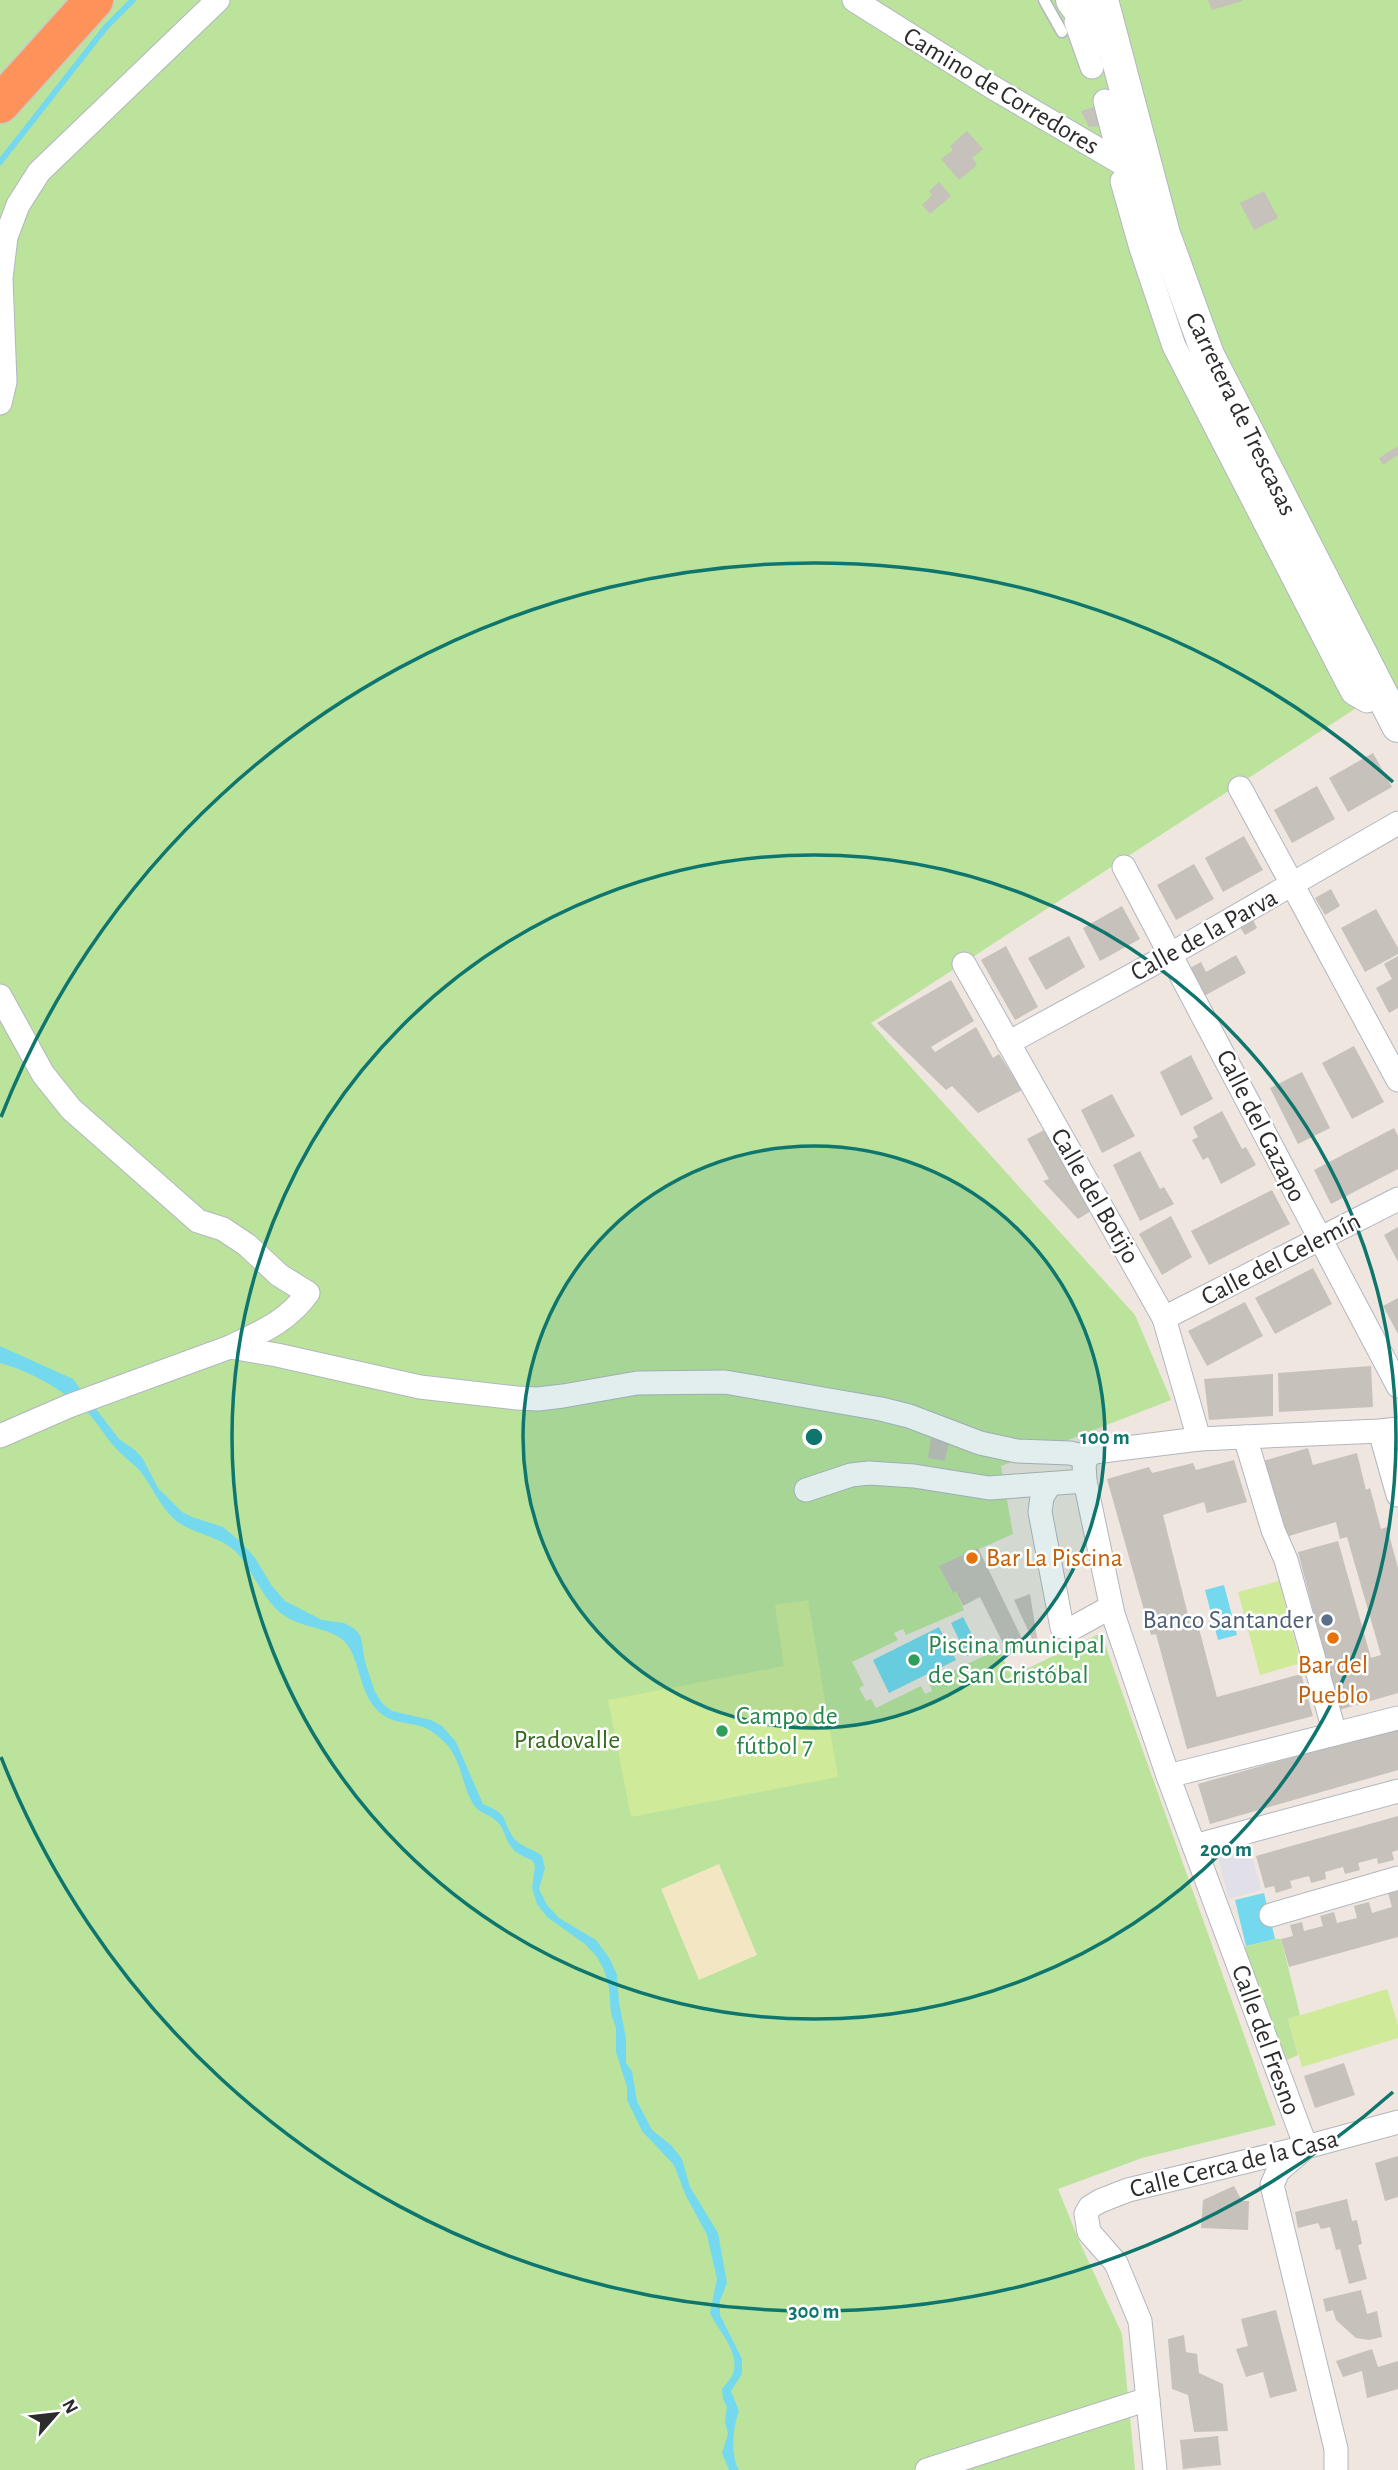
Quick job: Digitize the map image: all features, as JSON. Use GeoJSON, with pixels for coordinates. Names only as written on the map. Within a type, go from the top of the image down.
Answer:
{"type":"FeatureCollection","features":[{"type":"Feature","properties":{"kind":"highway"},"geometry":{"type":"LineString","coordinates":[[0,80],[64,0]]}},
{"type":"Feature","properties":{"kind":"highway"},"geometry":{"type":"LineString","coordinates":[[0,104],[94,0]]}},
{"type":"Feature","properties":{"kind":"street"},"geometry":{"type":"LineString","coordinates":[[0,403],[5,382],[1,278],[6,237],[18,205],[39,172],[218,0]]}},
{"type":"Feature","properties":{"kind":"street","name":"Camino de Corredores"},"geometry":{"type":"LineString","coordinates":[[854,0],[1135,180]]}},
{"type":"Feature","properties":{"kind":"street","name":"Carretera de Trescasas"},"geometry":{"type":"LineString","coordinates":[[1102,0],[1114,94],[1135,180],[1164,234],[1208,355],[1398,726]]}},
{"type":"Feature","properties":{"kind":"street","name":"Carretera de Trescasas"},"geometry":{"type":"LineString","coordinates":[[1082,27],[1114,94]]}},
{"type":"Feature","properties":{"kind":"street"},"geometry":{"type":"LineString","coordinates":[[1114,94],[1118,152]]}},
{"type":"Feature","properties":{"kind":"street"},"geometry":{"type":"LineString","coordinates":[[1135,180],[1163,315],[1183,364],[1348,684],[1353,693],[1367,701]]}},
{"type":"Feature","properties":{"kind":"street"},"geometry":{"type":"LineString","coordinates":[[1240,788],[1398,1080]]}},
{"type":"Feature","properties":{"kind":"street","name":"Calle de la Parva"},"geometry":{"type":"LineString","coordinates":[[1008,1043],[1171,954],[1398,823]]}},
{"type":"Feature","properties":{"kind":"street","name":"Calle del Gazapo"},"geometry":{"type":"LineString","coordinates":[[1124,867],[1398,1386]]}},
{"type":"Feature","properties":{"kind":"street","name":"Calle del Botijo"},"geometry":{"type":"LineString","coordinates":[[964,964],[1164,1318],[1199,1439]]}},
{"type":"Feature","properties":{"kind":"street"},"geometry":{"type":"LineString","coordinates":[[0,996],[43,1074],[71,1110],[198,1221],[223,1229],[247,1245],[279,1275],[308,1293],[281,1321],[230,1347],[69,1406],[0,1436]]}},
{"type":"Feature","properties":{"kind":"street","name":"Calle del Celemín"},"geometry":{"type":"LineString","coordinates":[[1164,1318],[1398,1199]]}},
{"type":"Feature","properties":{"kind":"street"},"geometry":{"type":"LineString","coordinates":[[230,1347],[420,1387],[517,1398],[563,1396],[636,1383],[725,1382],[881,1409],[909,1416],[980,1443],[1017,1451],[1070,1453],[1087,1457],[1094,1452],[1199,1439],[1389,1430],[1398,1495]]}},
{"type":"Feature","properties":{"kind":"street"},"geometry":{"type":"LineString","coordinates":[[1245,1437],[1273,1530],[1286,1560],[1335,1734]]}},
{"type":"Feature","properties":{"kind":"street","name":"Calle del Fresno"},"geometry":{"type":"LineString","coordinates":[[1087,1457],[1084,1464],[1085,1481],[1111,1607],[1168,1776],[1306,2147],[1278,2171],[1272,2185],[1336,2449],[1336,2470]]}},
{"type":"Feature","properties":{"kind":"street"},"geometry":{"type":"LineString","coordinates":[[806,1490],[851,1475],[869,1473],[914,1476],[989,1488],[1085,1481]]}},
{"type":"Feature","properties":{"kind":"street"},"geometry":{"type":"LineString","coordinates":[[1050,1484],[1042,1497],[1040,1512],[1062,1627],[1071,1629],[1111,1607]]}},
{"type":"Feature","properties":{"kind":"street"},"geometry":{"type":"LineString","coordinates":[[1168,1776],[1398,1718]]}},
{"type":"Feature","properties":{"kind":"street"},"geometry":{"type":"LineString","coordinates":[[1194,1846],[1398,1791]]}},
{"type":"Feature","properties":{"kind":"street"},"geometry":{"type":"LineString","coordinates":[[1270,1915],[1398,1878]]}},
{"type":"Feature","properties":{"kind":"street","name":"Calle Cerca de la Casa"},"geometry":{"type":"LineString","coordinates":[[1148,2399],[1138,2315],[1116,2263],[1089,2232],[1086,2214],[1090,2207],[1119,2193],[1398,2122]]}},
{"type":"Feature","properties":{"kind":"street"},"geometry":{"type":"LineString","coordinates":[[927,2470],[1148,2399],[1155,2470]]}},
{"type":"Feature","properties":{"kind":"lane"},"geometry":{"type":"LineString","coordinates":[[1044,0],[1082,27]]}},
{"type":"Feature","properties":{"kind":"shaded area"},"geometry":{"type":"Polygon","coordinates":[[[1248,1841],[1261,1890],[1229,1899],[1216,1850],[1248,1841]]]}},
{"type":"Feature","properties":{"kind":"green space","name":"Pradovalle"},"geometry":{"type":"Polygon","coordinates":[[[0,0],[1398,0],[1398,741],[1367,701],[871,1023],[1135,1315],[1171,1400],[1001,1466],[1013,1534],[940,1566],[964,1610],[906,1635],[903,1629],[894,1633],[898,1640],[852,1662],[864,1685],[859,1688],[866,1701],[871,1699],[876,1708],[921,1686],[925,1694],[932,1691],[929,1683],[998,1649],[1012,1676],[1101,1633],[1276,2125],[1142,2158],[1058,2189],[1122,2334],[1135,2470],[0,2470],[0,0]]]}},
{"type":"Feature","properties":{"kind":"green space"},"geometry":{"type":"Polygon","coordinates":[[[1279,1581],[1301,1663],[1260,1675],[1238,1592],[1279,1581]]]}},
{"type":"Feature","properties":{"kind":"green space","name":"Campo de fútbol 7"},"geometry":{"type":"Polygon","coordinates":[[[808,1600],[838,1777],[631,1817],[608,1700],[784,1666],[775,1605],[808,1600]]]}},
{"type":"Feature","properties":{"kind":"green space"},"geometry":{"type":"Polygon","coordinates":[[[1281,1939],[1300,2015],[1288,2019],[1298,2055],[1287,2060],[1243,1947],[1281,1939]]]}},
{"type":"Feature","properties":{"kind":"green space"},"geometry":{"type":"Polygon","coordinates":[[[1387,1989],[1398,2025],[1398,2038],[1302,2067],[1288,2019],[1387,1989]]]}},
{"type":"Feature","properties":{"kind":"sand"},"geometry":{"type":"Polygon","coordinates":[[[719,1864],[757,1955],[699,1980],[661,1889],[719,1864]]]}},
{"type":"Feature","properties":{"kind":"water"},"geometry":{"type":"Polygon","coordinates":[[[0,1346],[73,1379],[119,1439],[143,1459],[158,1488],[182,1512],[223,1527],[241,1542],[285,1601],[322,1620],[344,1623],[355,1629],[361,1637],[365,1662],[375,1692],[382,1703],[392,1711],[431,1720],[442,1726],[456,1742],[483,1804],[501,1814],[516,1840],[542,1856],[545,1868],[539,1889],[547,1905],[559,1918],[596,1940],[610,1959],[617,1975],[626,2038],[626,2063],[632,2071],[637,2101],[652,2130],[671,2145],[682,2159],[690,2187],[718,2233],[727,2283],[720,2301],[720,2315],[742,2359],[742,2374],[731,2391],[739,2411],[733,2440],[734,2457],[739,2470],[729,2470],[722,2453],[728,2434],[725,2422],[727,2407],[722,2389],[732,2375],[734,2363],[730,2348],[710,2313],[717,2279],[707,2235],[686,2196],[674,2165],[642,2131],[627,2100],[627,2087],[616,2052],[616,2028],[611,2014],[609,1987],[597,1957],[585,1944],[547,1917],[537,1904],[532,1888],[535,1866],[532,1860],[515,1851],[499,1824],[474,1805],[456,1759],[446,1743],[426,1728],[383,1715],[368,1698],[354,1657],[344,1641],[331,1633],[289,1619],[275,1608],[238,1554],[223,1543],[189,1529],[174,1519],[140,1471],[116,1449],[87,1412],[44,1381],[0,1363],[0,1346]]]}},
{"type":"Feature","properties":{"kind":"water"},"geometry":{"type":"Polygon","coordinates":[[[1224,1585],[1237,1635],[1218,1640],[1205,1590],[1224,1585]]]}},
{"type":"Feature","properties":{"kind":"water"},"geometry":{"type":"Polygon","coordinates":[[[963,1617],[980,1650],[967,1656],[951,1623],[963,1617]]]}},
{"type":"Feature","properties":{"kind":"water","name":"Piscina municipal de San Cristóbal"},"geometry":{"type":"Polygon","coordinates":[[[939,1627],[956,1660],[889,1693],[873,1660],[939,1627]]]}},
{"type":"Feature","properties":{"kind":"water"},"geometry":{"type":"Polygon","coordinates":[[[1264,1893],[1275,1939],[1246,1946],[1235,1900],[1264,1893]]]}},
{"type":"Feature","properties":{"kind":"building"},"geometry":{"type":"Polygon","coordinates":[[[1208,0],[1242,0],[1242,1],[1212,10],[1208,0]]]}},
{"type":"Feature","properties":{"kind":"building"},"geometry":{"type":"Polygon","coordinates":[[[1094,107],[1099,126],[1089,127],[1081,111],[1094,107]]]}},
{"type":"Feature","properties":{"kind":"building"},"geometry":{"type":"Polygon","coordinates":[[[967,131],[983,149],[972,158],[977,165],[959,180],[941,159],[953,150],[950,146],[967,131]]]}},
{"type":"Feature","properties":{"kind":"building"},"geometry":{"type":"Polygon","coordinates":[[[939,182],[951,196],[930,214],[922,205],[932,195],[929,191],[939,182]]]}},
{"type":"Feature","properties":{"kind":"building"},"geometry":{"type":"Polygon","coordinates":[[[1264,191],[1278,218],[1254,230],[1240,203],[1264,191]]]}},
{"type":"Feature","properties":{"kind":"building"},"geometry":{"type":"Polygon","coordinates":[[[1398,446],[1398,455],[1383,465],[1379,458],[1398,446]]]}},
{"type":"Feature","properties":{"kind":"building"},"geometry":{"type":"Polygon","coordinates":[[[1373,753],[1392,787],[1348,812],[1329,778],[1373,753]]]}},
{"type":"Feature","properties":{"kind":"building"},"geometry":{"type":"Polygon","coordinates":[[[1317,786],[1335,819],[1292,843],[1274,810],[1317,786]]]}},
{"type":"Feature","properties":{"kind":"building"},"geometry":{"type":"Polygon","coordinates":[[[1244,836],[1263,870],[1223,892],[1205,858],[1244,836]]]}},
{"type":"Feature","properties":{"kind":"building"},"geometry":{"type":"Polygon","coordinates":[[[1194,864],[1214,899],[1176,920],[1157,885],[1194,864]]]}},
{"type":"Feature","properties":{"kind":"building"},"geometry":{"type":"Polygon","coordinates":[[[1331,889],[1340,906],[1325,915],[1315,898],[1331,889]]]}},
{"type":"Feature","properties":{"kind":"building"},"geometry":{"type":"Polygon","coordinates":[[[1122,906],[1140,939],[1100,961],[1083,928],[1122,906]]]}},
{"type":"Feature","properties":{"kind":"building"},"geometry":{"type":"Polygon","coordinates":[[[1376,909],[1398,948],[1398,954],[1365,972],[1341,928],[1376,909]]]}},
{"type":"Feature","properties":{"kind":"building"},"geometry":{"type":"Polygon","coordinates":[[[1253,920],[1257,928],[1245,935],[1240,927],[1253,920]]]}},
{"type":"Feature","properties":{"kind":"building"},"geometry":{"type":"Polygon","coordinates":[[[1069,936],[1085,967],[1046,990],[1028,958],[1069,936]]]}},
{"type":"Feature","properties":{"kind":"building"},"geometry":{"type":"Polygon","coordinates":[[[1006,946],[1038,1007],[1015,1020],[981,960],[1006,946]]]}},
{"type":"Feature","properties":{"kind":"building"},"geometry":{"type":"Polygon","coordinates":[[[1236,955],[1246,973],[1204,996],[1190,968],[1201,962],[1206,972],[1236,955]]]}},
{"type":"Feature","properties":{"kind":"building"},"geometry":{"type":"Polygon","coordinates":[[[1398,956],[1398,1008],[1389,1013],[1376,988],[1392,979],[1384,964],[1398,956]]]}},
{"type":"Feature","properties":{"kind":"building"},"geometry":{"type":"Polygon","coordinates":[[[951,980],[974,1021],[931,1047],[935,1052],[976,1027],[993,1058],[999,1054],[1022,1090],[978,1113],[952,1086],[946,1090],[877,1023],[951,980]]]}},
{"type":"Feature","properties":{"kind":"building"},"geometry":{"type":"Polygon","coordinates":[[[1354,1046],[1384,1102],[1352,1119],[1322,1063],[1354,1046]]]}},
{"type":"Feature","properties":{"kind":"building"},"geometry":{"type":"Polygon","coordinates":[[[1191,1055],[1213,1099],[1181,1116],[1160,1072],[1191,1055]]]}},
{"type":"Feature","properties":{"kind":"building"},"geometry":{"type":"Polygon","coordinates":[[[1302,1072],[1330,1128],[1298,1144],[1270,1088],[1302,1072]]]}},
{"type":"Feature","properties":{"kind":"building"},"geometry":{"type":"Polygon","coordinates":[[[1112,1094],[1135,1136],[1102,1153],[1081,1110],[1112,1094]]]}},
{"type":"Feature","properties":{"kind":"building"},"geometry":{"type":"Polygon","coordinates":[[[1222,1111],[1242,1149],[1246,1147],[1256,1165],[1221,1184],[1208,1157],[1203,1160],[1192,1140],[1198,1137],[1193,1127],[1222,1111]]]}},
{"type":"Feature","properties":{"kind":"building"},"geometry":{"type":"Polygon","coordinates":[[[1048,1128],[1091,1211],[1078,1219],[1043,1181],[1049,1179],[1027,1139],[1048,1128]]]}},
{"type":"Feature","properties":{"kind":"building"},"geometry":{"type":"Polygon","coordinates":[[[1394,1128],[1398,1136],[1398,1169],[1331,1204],[1314,1170],[1394,1128]]]}},
{"type":"Feature","properties":{"kind":"building"},"geometry":{"type":"Polygon","coordinates":[[[1140,1151],[1160,1189],[1164,1187],[1174,1204],[1140,1221],[1113,1165],[1140,1151]]]}},
{"type":"Feature","properties":{"kind":"building"},"geometry":{"type":"Polygon","coordinates":[[[1272,1190],[1290,1224],[1209,1265],[1191,1231],[1272,1190]]]}},
{"type":"Feature","properties":{"kind":"building"},"geometry":{"type":"Polygon","coordinates":[[[1171,1216],[1192,1257],[1162,1275],[1139,1234],[1171,1216]]]}},
{"type":"Feature","properties":{"kind":"building"},"geometry":{"type":"Polygon","coordinates":[[[1398,1227],[1398,1262],[1384,1235],[1398,1227]]]}},
{"type":"Feature","properties":{"kind":"building"},"geometry":{"type":"Polygon","coordinates":[[[1313,1268],[1332,1304],[1275,1334],[1255,1298],[1313,1268]]]}},
{"type":"Feature","properties":{"kind":"building"},"geometry":{"type":"Polygon","coordinates":[[[1398,1298],[1398,1334],[1383,1306],[1398,1298]]]}},
{"type":"Feature","properties":{"kind":"building"},"geometry":{"type":"Polygon","coordinates":[[[1245,1302],[1263,1336],[1207,1366],[1188,1331],[1245,1302]]]}},
{"type":"Feature","properties":{"kind":"building"},"geometry":{"type":"Polygon","coordinates":[[[1371,1366],[1373,1407],[1279,1412],[1278,1373],[1371,1366]]]}},
{"type":"Feature","properties":{"kind":"building"},"geometry":{"type":"Polygon","coordinates":[[[1273,1374],[1273,1416],[1209,1420],[1204,1379],[1273,1374]]]}},
{"type":"Feature","properties":{"kind":"building"},"geometry":{"type":"Polygon","coordinates":[[[931,1438],[949,1441],[945,1461],[928,1458],[931,1438]]]}},
{"type":"Feature","properties":{"kind":"building"},"geometry":{"type":"Polygon","coordinates":[[[1308,1448],[1313,1465],[1357,1453],[1366,1490],[1370,1488],[1381,1529],[1387,1527],[1398,1568],[1398,1693],[1339,1710],[1298,1552],[1338,1541],[1371,1658],[1381,1655],[1347,1537],[1340,1539],[1336,1522],[1289,1536],[1273,1500],[1263,1461],[1308,1448]]]}},
{"type":"Feature","properties":{"kind":"building"},"geometry":{"type":"Polygon","coordinates":[[[1234,1460],[1247,1502],[1207,1513],[1204,1502],[1163,1515],[1190,1623],[1197,1621],[1217,1697],[1301,1674],[1313,1716],[1187,1749],[1156,1634],[1151,1635],[1107,1479],[1149,1467],[1152,1473],[1193,1463],[1196,1470],[1234,1460]]]}},
{"type":"Feature","properties":{"kind":"building"},"geometry":{"type":"Polygon","coordinates":[[[978,1548],[1026,1647],[1009,1655],[980,1597],[963,1606],[939,1566],[978,1548]]]}},
{"type":"Feature","properties":{"kind":"building"},"geometry":{"type":"Polygon","coordinates":[[[1030,1594],[1040,1656],[1014,1600],[1030,1594]]]}},
{"type":"Feature","properties":{"kind":"building"},"geometry":{"type":"Polygon","coordinates":[[[1398,1727],[1398,1770],[1210,1824],[1198,1784],[1398,1727]]]}},
{"type":"Feature","properties":{"kind":"building"},"geometry":{"type":"Polygon","coordinates":[[[1398,1816],[1398,1850],[1392,1852],[1394,1860],[1378,1864],[1377,1858],[1358,1863],[1360,1870],[1345,1874],[1343,1867],[1325,1872],[1326,1879],[1311,1883],[1309,1876],[1290,1881],[1292,1888],[1276,1893],[1274,1886],[1265,1888],[1256,1856],[1398,1816]]]}},
{"type":"Feature","properties":{"kind":"building"},"geometry":{"type":"Polygon","coordinates":[[[1398,1891],[1398,1937],[1289,1967],[1281,1939],[1293,1936],[1290,1925],[1302,1922],[1304,1931],[1323,1926],[1320,1916],[1334,1912],[1337,1923],[1357,1918],[1354,1906],[1369,1902],[1372,1913],[1392,1907],[1388,1893],[1398,1891]]]}},
{"type":"Feature","properties":{"kind":"building"},"geometry":{"type":"Polygon","coordinates":[[[1344,2063],[1355,2095],[1315,2108],[1304,2076],[1344,2063]]]}},
{"type":"Feature","properties":{"kind":"building"},"geometry":{"type":"Polygon","coordinates":[[[1398,2156],[1398,2197],[1385,2201],[1375,2163],[1398,2156]]]}},
{"type":"Feature","properties":{"kind":"building"},"geometry":{"type":"Polygon","coordinates":[[[1234,2186],[1242,2201],[1249,2201],[1248,2230],[1201,2228],[1203,2200],[1234,2186]]]}},
{"type":"Feature","properties":{"kind":"building"},"geometry":{"type":"Polygon","coordinates":[[[1347,2199],[1352,2221],[1357,2220],[1362,2244],[1358,2245],[1367,2279],[1349,2284],[1340,2249],[1336,2250],[1330,2227],[1321,2229],[1318,2223],[1298,2228],[1295,2212],[1347,2199]]]}},
{"type":"Feature","properties":{"kind":"building"},"geometry":{"type":"Polygon","coordinates":[[[1361,2290],[1367,2314],[1377,2311],[1382,2337],[1369,2340],[1356,2338],[1336,2320],[1333,2310],[1326,2312],[1323,2299],[1361,2290]]]}},
{"type":"Feature","properties":{"kind":"building"},"geometry":{"type":"Polygon","coordinates":[[[1276,2310],[1297,2391],[1270,2398],[1263,2372],[1246,2377],[1236,2349],[1248,2346],[1241,2319],[1276,2310]]]}},
{"type":"Feature","properties":{"kind":"building"},"geometry":{"type":"Polygon","coordinates":[[[1184,2335],[1186,2352],[1197,2354],[1199,2373],[1223,2384],[1228,2431],[1194,2432],[1188,2395],[1172,2389],[1168,2339],[1184,2335]]]}},
{"type":"Feature","properties":{"kind":"building"},"geometry":{"type":"Polygon","coordinates":[[[1372,2349],[1378,2367],[1398,2361],[1398,2389],[1367,2398],[1362,2371],[1343,2377],[1336,2361],[1372,2349]]]}},
{"type":"Feature","properties":{"kind":"building"},"geometry":{"type":"Polygon","coordinates":[[[1218,2436],[1221,2465],[1183,2469],[1180,2440],[1218,2436]]]}},
{"type":"Feature","properties":{"kind":"waterway"},"geometry":{"type":"LineString","coordinates":[[0,162],[106,27],[133,0]]}},
{"type":"Feature","properties":{"kind":"place","name":"Bar La Piscina"},"geometry":{"type":"Point","coordinates":[972,1558]}},
{"type":"Feature","properties":{"kind":"place","name":"Banco Santander"},"geometry":{"type":"Point","coordinates":[1327,1620]}},
{"type":"Feature","properties":{"kind":"place","name":"Bar del Pueblo"},"geometry":{"type":"Point","coordinates":[1333,1638]}},
{"type":"Feature","properties":{"kind":"place","name":"Piscina municipal de San Cristóbal"},"geometry":{"type":"Point","coordinates":[914,1660]}},
{"type":"Feature","properties":{"kind":"place","name":"Campo de fútbol 7"},"geometry":{"type":"Point","coordinates":[722,1731]}}]}
